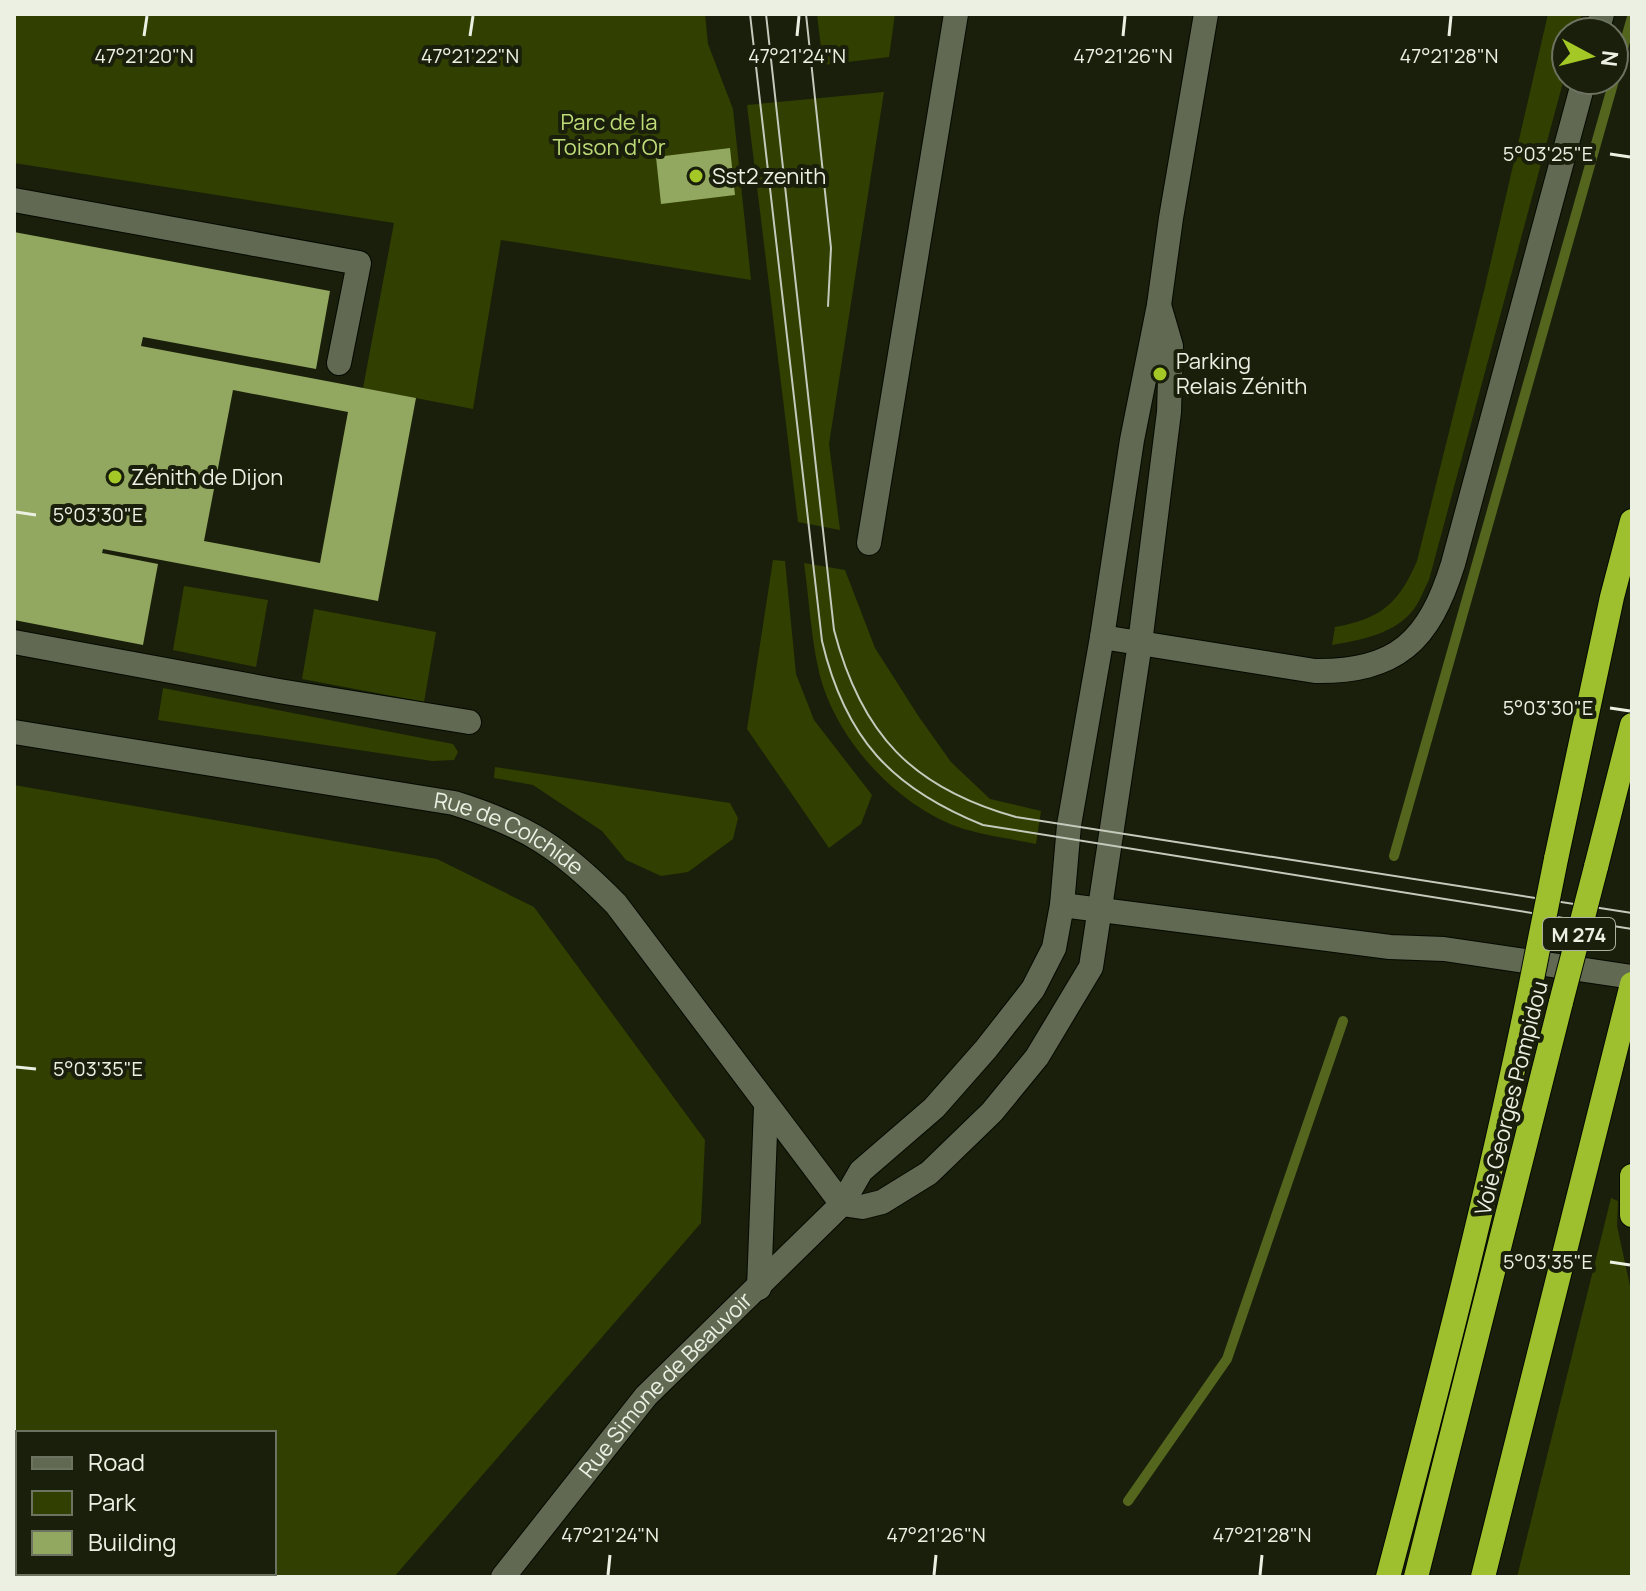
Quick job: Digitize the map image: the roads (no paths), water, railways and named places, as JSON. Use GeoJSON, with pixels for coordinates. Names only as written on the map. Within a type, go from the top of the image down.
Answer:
{"type":"FeatureCollection","features":[{"type":"Feature","properties":{"kind":"highway"},"geometry":{"type":"LineString","coordinates":[[1388,1577],[1505,1111],[1612,597],[1632,521]]}},
{"type":"Feature","properties":{"kind":"highway","name":"Voie Georges Pompidou"},"geometry":{"type":"LineString","coordinates":[[1416,1577],[1632,725]]}},
{"type":"Feature","properties":{"kind":"highway"},"geometry":{"type":"LineString","coordinates":[[1483,1577],[1632,984]]}},
{"type":"Feature","properties":{"kind":"highway"},"geometry":{"type":"LineString","coordinates":[[1632,1176],[1632,1215]]}},
{"type":"Feature","properties":{"kind":"street"},"geometry":{"type":"LineString","coordinates":[[869,543],[956,14]]}},
{"type":"Feature","properties":{"kind":"street","name":"Rue Simone de Beauvoir"},"geometry":{"type":"LineString","coordinates":[[503,1577],[646,1396],[842,1204],[861,1171],[934,1108],[986,1049],[1033,989],[1054,948],[1062,905],[1069,825],[1206,14]]}},
{"type":"Feature","properties":{"kind":"street"},"geometry":{"type":"LineString","coordinates":[[1102,637],[1315,671],[1339,671],[1365,668],[1389,659],[1410,644],[1431,621],[1444,595],[1453,564],[1580,96]]}},
{"type":"Feature","properties":{"kind":"street"},"geometry":{"type":"LineString","coordinates":[[14,200],[359,263],[339,363]]}},
{"type":"Feature","properties":{"kind":"street"},"geometry":{"type":"LineString","coordinates":[[842,1204],[862,1207],[882,1202],[929,1173],[992,1112],[1037,1057],[1091,967],[1140,643],[1172,377],[1171,346],[1159,305]]}},
{"type":"Feature","properties":{"kind":"street"},"geometry":{"type":"LineString","coordinates":[[14,642],[469,722]]}},
{"type":"Feature","properties":{"kind":"street","name":"Rue de Colchide"},"geometry":{"type":"LineString","coordinates":[[14,732],[454,803],[499,817],[546,841],[616,904],[842,1204]]}},
{"type":"Feature","properties":{"kind":"street"},"geometry":{"type":"LineString","coordinates":[[1062,905],[1390,947],[1444,949],[1632,977]]}},
{"type":"Feature","properties":{"kind":"street"},"geometry":{"type":"LineString","coordinates":[[759,1288],[766,1107]]}},
{"type":"Feature","properties":{"kind":"waterway"},"geometry":{"type":"LineString","coordinates":[[1394,856],[1632,17]]}},
{"type":"Feature","properties":{"kind":"waterway"},"geometry":{"type":"LineString","coordinates":[[1128,1501],[1227,1359],[1343,1021]]}},
{"type":"Feature","properties":{"kind":"tram line"},"geometry":{"type":"LineString","coordinates":[[750,14],[822,641],[844,705],[877,756],[922,794],[983,825],[1632,929]]}},
{"type":"Feature","properties":{"kind":"tram line"},"geometry":{"type":"LineString","coordinates":[[766,14],[834,630],[859,699],[896,752],[920,773],[947,790],[1016,817],[1632,913]]}},
{"type":"Feature","properties":{"kind":"tram line"},"geometry":{"type":"LineString","coordinates":[[806,14],[831,248],[828,306]]}},
{"type":"Feature","properties":{"kind":"place","name":"Sst2 zenith"},"geometry":{"type":"Point","coordinates":[696,176]}},
{"type":"Feature","properties":{"kind":"place","name":"Parking Relais Zénith"},"geometry":{"type":"Point","coordinates":[1160,374]}},
{"type":"Feature","properties":{"kind":"place","name":"Zénith de Dijon"},"geometry":{"type":"Point","coordinates":[115,477]}},
{"type":"Feature","properties":{"kind":"park label","name":"Parc de la Toison d'Or"},"geometry":{"type":"Point","coordinates":[609,134]}}]}
